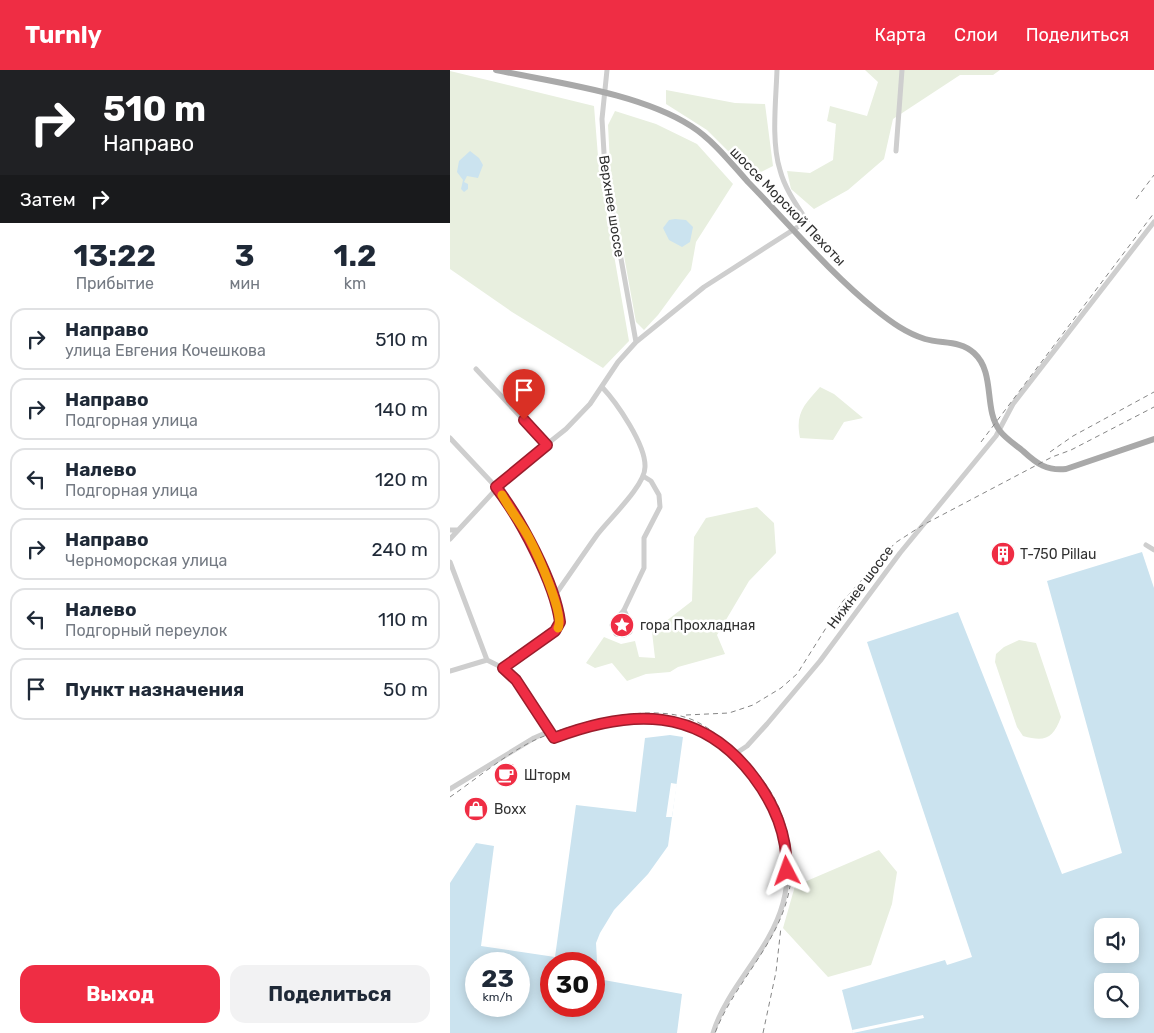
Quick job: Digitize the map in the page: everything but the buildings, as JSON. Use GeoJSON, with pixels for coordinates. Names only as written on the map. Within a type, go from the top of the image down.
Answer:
{"type":"FeatureCollection","features":[{"type":"Feature","properties":{"kind":"main road","name":"шоссе Морской Пехоты"},"geometry":{"type":"LineString","coordinates":[[496,70],[650,106],[693,127],[845,284],[897,326],[926,339],[953,343],[974,353],[985,371],[992,411],[1000,431]]}},
{"type":"Feature","properties":{"kind":"main road"},"geometry":{"type":"LineString","coordinates":[[1000,431],[1039,465],[1058,470],[1081,466],[1154,439]]}},
{"type":"Feature","properties":{"kind":"street","name":"Верхнее шоссе"},"geometry":{"type":"LineString","coordinates":[[607,70],[602,119],[605,170],[636,342]]}},
{"type":"Feature","properties":{"kind":"street"},"geometry":{"type":"LineString","coordinates":[[450,539],[496,487],[566,430],[590,404],[618,362],[636,342],[704,287],[807,221],[788,192],[779,168],[776,146],[776,70]]}},
{"type":"Feature","properties":{"kind":"street"},"geometry":{"type":"LineString","coordinates":[[896,151],[902,70]]}},
{"type":"Feature","properties":{"kind":"street","name":"Нижнее шоссе"},"geometry":{"type":"LineString","coordinates":[[735,754],[747,746],[820,661],[900,553],[1000,431],[1013,404],[1154,222]]}},
{"type":"Feature","properties":{"kind":"street"},"geometry":{"type":"LineString","coordinates":[[476,370],[547,445]]}},
{"type":"Feature","properties":{"kind":"street"},"geometry":{"type":"LineString","coordinates":[[553,598],[598,534],[643,476],[645,468],[639,444],[610,396],[602,387]]}},
{"type":"Feature","properties":{"kind":"street"},"geometry":{"type":"LineString","coordinates":[[450,438],[496,487],[528,537],[559,615],[559,626],[538,645],[503,668]]}},
{"type":"Feature","properties":{"kind":"street"},"geometry":{"type":"LineString","coordinates":[[624,610],[631,625],[630,632],[624,635],[616,634],[612,625],[624,610],[644,568],[644,538],[660,507],[658,495],[651,482],[643,476]]}},
{"type":"Feature","properties":{"kind":"street"},"geometry":{"type":"LineString","coordinates":[[450,530],[458,530]]}},
{"type":"Feature","properties":{"kind":"street"},"geometry":{"type":"LineString","coordinates":[[1146,545],[1154,550]]}},
{"type":"Feature","properties":{"kind":"street"},"geometry":{"type":"LineString","coordinates":[[450,562],[487,660],[503,668],[516,680],[554,738],[581,729],[617,722],[647,718],[666,719],[701,730],[735,754],[772,803],[785,842],[787,881],[784,902],[775,926],[729,996],[713,1033]]}},
{"type":"Feature","properties":{"kind":"street"},"geometry":{"type":"LineString","coordinates":[[450,671],[487,660]]}},
{"type":"Feature","properties":{"kind":"street"},"geometry":{"type":"LineString","coordinates":[[450,789],[534,738],[550,731]]}},
{"type":"Feature","properties":{"kind":"green space"},"geometry":{"type":"Polygon","coordinates":[[[865,70],[1000,70],[993,75],[960,75],[893,119],[884,159],[848,190],[814,209],[791,189],[787,171],[810,173],[833,160],[836,124],[827,121],[830,106],[867,116],[878,82],[865,70]]]}},
{"type":"Feature","properties":{"kind":"green space"},"geometry":{"type":"Polygon","coordinates":[[[450,71],[594,106],[599,169],[629,341],[603,368],[512,312],[450,269],[450,71]]]}},
{"type":"Feature","properties":{"kind":"green space"},"geometry":{"type":"Polygon","coordinates":[[[666,90],[735,103],[765,104],[773,166],[753,176],[707,130],[666,104],[666,90]]]}},
{"type":"Feature","properties":{"kind":"green space"},"geometry":{"type":"Polygon","coordinates":[[[615,111],[656,124],[697,144],[733,184],[696,242],[691,270],[658,315],[644,330],[636,322],[611,184],[608,125],[615,111]]]}},
{"type":"Feature","properties":{"kind":"green space"},"geometry":{"type":"Polygon","coordinates":[[[820,387],[834,394],[863,418],[844,422],[833,440],[800,438],[799,422],[802,410],[820,387]]]}},
{"type":"Feature","properties":{"kind":"green space"},"geometry":{"type":"Polygon","coordinates":[[[757,507],[774,523],[776,553],[749,581],[717,635],[725,654],[678,667],[670,672],[646,674],[627,681],[612,663],[595,668],[586,663],[604,637],[621,644],[635,641],[639,657],[655,658],[652,632],[692,601],[694,537],[706,518],[757,507]]]}},
{"type":"Feature","properties":{"kind":"green space"},"geometry":{"type":"Polygon","coordinates":[[[1019,640],[1036,643],[1061,717],[1055,730],[1047,737],[1037,739],[1023,736],[1017,727],[995,662],[996,654],[1004,647],[1019,640]]]}},
{"type":"Feature","properties":{"kind":"green space"},"geometry":{"type":"Polygon","coordinates":[[[879,850],[897,872],[892,904],[871,965],[828,977],[783,928],[795,886],[879,850]]]}},
{"type":"Feature","properties":{"kind":"water"},"geometry":{"type":"Polygon","coordinates":[[[470,151],[479,158],[483,165],[478,178],[467,176],[464,182],[468,184],[468,189],[464,192],[461,189],[463,180],[457,172],[459,161],[470,151]]]}},
{"type":"Feature","properties":{"kind":"water"},"geometry":{"type":"Polygon","coordinates":[[[669,220],[686,220],[693,227],[690,242],[682,247],[669,240],[663,228],[669,220]]]}},
{"type":"Feature","properties":{"kind":"water"},"geometry":{"type":"Polygon","coordinates":[[[1142,552],[1154,588],[1154,1033],[853,1033],[842,990],[945,960],[947,965],[972,957],[867,642],[958,612],[1062,874],[1122,853],[1047,581],[1142,552]]]}},
{"type":"Feature","properties":{"kind":"water"},"geometry":{"type":"Polygon","coordinates":[[[670,735],[683,737],[668,846],[648,874],[614,910],[600,933],[596,943],[596,952],[556,952],[576,805],[636,812],[645,738],[670,735]]]}},
{"type":"Feature","properties":{"kind":"water"},"geometry":{"type":"Polygon","coordinates":[[[476,843],[494,846],[481,946],[521,952],[465,952],[465,1017],[530,1017],[530,953],[540,955],[540,1017],[605,1017],[605,980],[682,994],[677,1033],[450,1033],[450,883],[476,843]]]}},
{"type":"Feature","properties":{"kind":"pier"},"geometry":{"type":"Polygon","coordinates":[[[671,783],[677,784],[672,817],[666,817],[671,783]]]}},
{"type":"Feature","properties":{"kind":"pier"},"geometry":{"type":"Polygon","coordinates":[[[923,1015],[924,1018],[853,1033],[852,1030],[923,1015]]]}},
{"type":"Feature","properties":{"kind":"railway"},"geometry":{"type":"LineString","coordinates":[[1136,199],[1154,175]]}},
{"type":"Feature","properties":{"kind":"railway"},"geometry":{"type":"LineString","coordinates":[[981,442],[1154,213]]}},
{"type":"Feature","properties":{"kind":"railway"},"geometry":{"type":"LineString","coordinates":[[1050,452],[1073,436],[1154,392]]}},
{"type":"Feature","properties":{"kind":"railway"},"geometry":{"type":"LineString","coordinates":[[686,715],[729,713],[753,705],[781,688],[797,674],[843,601],[895,543],[923,525],[1052,457],[1071,450],[1154,407]]}},
{"type":"Feature","properties":{"kind":"railway"},"geometry":{"type":"LineString","coordinates":[[450,797],[524,745],[552,733],[613,716],[656,713],[676,715],[701,724],[721,739],[758,774],[768,788],[783,818],[788,835],[791,869],[790,886],[785,906],[777,925],[768,943],[734,996],[715,1033]]}},
{"type":"Feature","properties":{"kind":"railway"},"geometry":{"type":"LineString","coordinates":[[763,1033],[776,972],[781,927]]}},
{"type":"Feature","properties":{"kind":"slow traffic"},"geometry":{"type":"LineString","coordinates":[[502,495],[528,537],[545,576],[559,615],[560,622],[558,628]]}},
{"type":"Feature","properties":{"kind":"place","name":"T-750 Pillau"},"geometry":{"type":"Point","coordinates":[1003,554]}},
{"type":"Feature","properties":{"kind":"place","name":"гора Прохладная"},"geometry":{"type":"Point","coordinates":[622,625]}},
{"type":"Feature","properties":{"kind":"place","name":"Шторм"},"geometry":{"type":"Point","coordinates":[506,775]}},
{"type":"Feature","properties":{"kind":"place","name":"Boxx"},"geometry":{"type":"Point","coordinates":[476,809]}},
{"type":"Feature","properties":{"kind":"route"},"geometry":{"type":"LineString","coordinates":[[524,420],[547,445],[496,487],[528,537],[545,576],[560,622],[555,631],[503,668],[516,680],[554,738],[581,729],[617,722],[658,718],[691,726],[723,743],[748,769],[772,803],[785,842],[787,871]]}}]}
